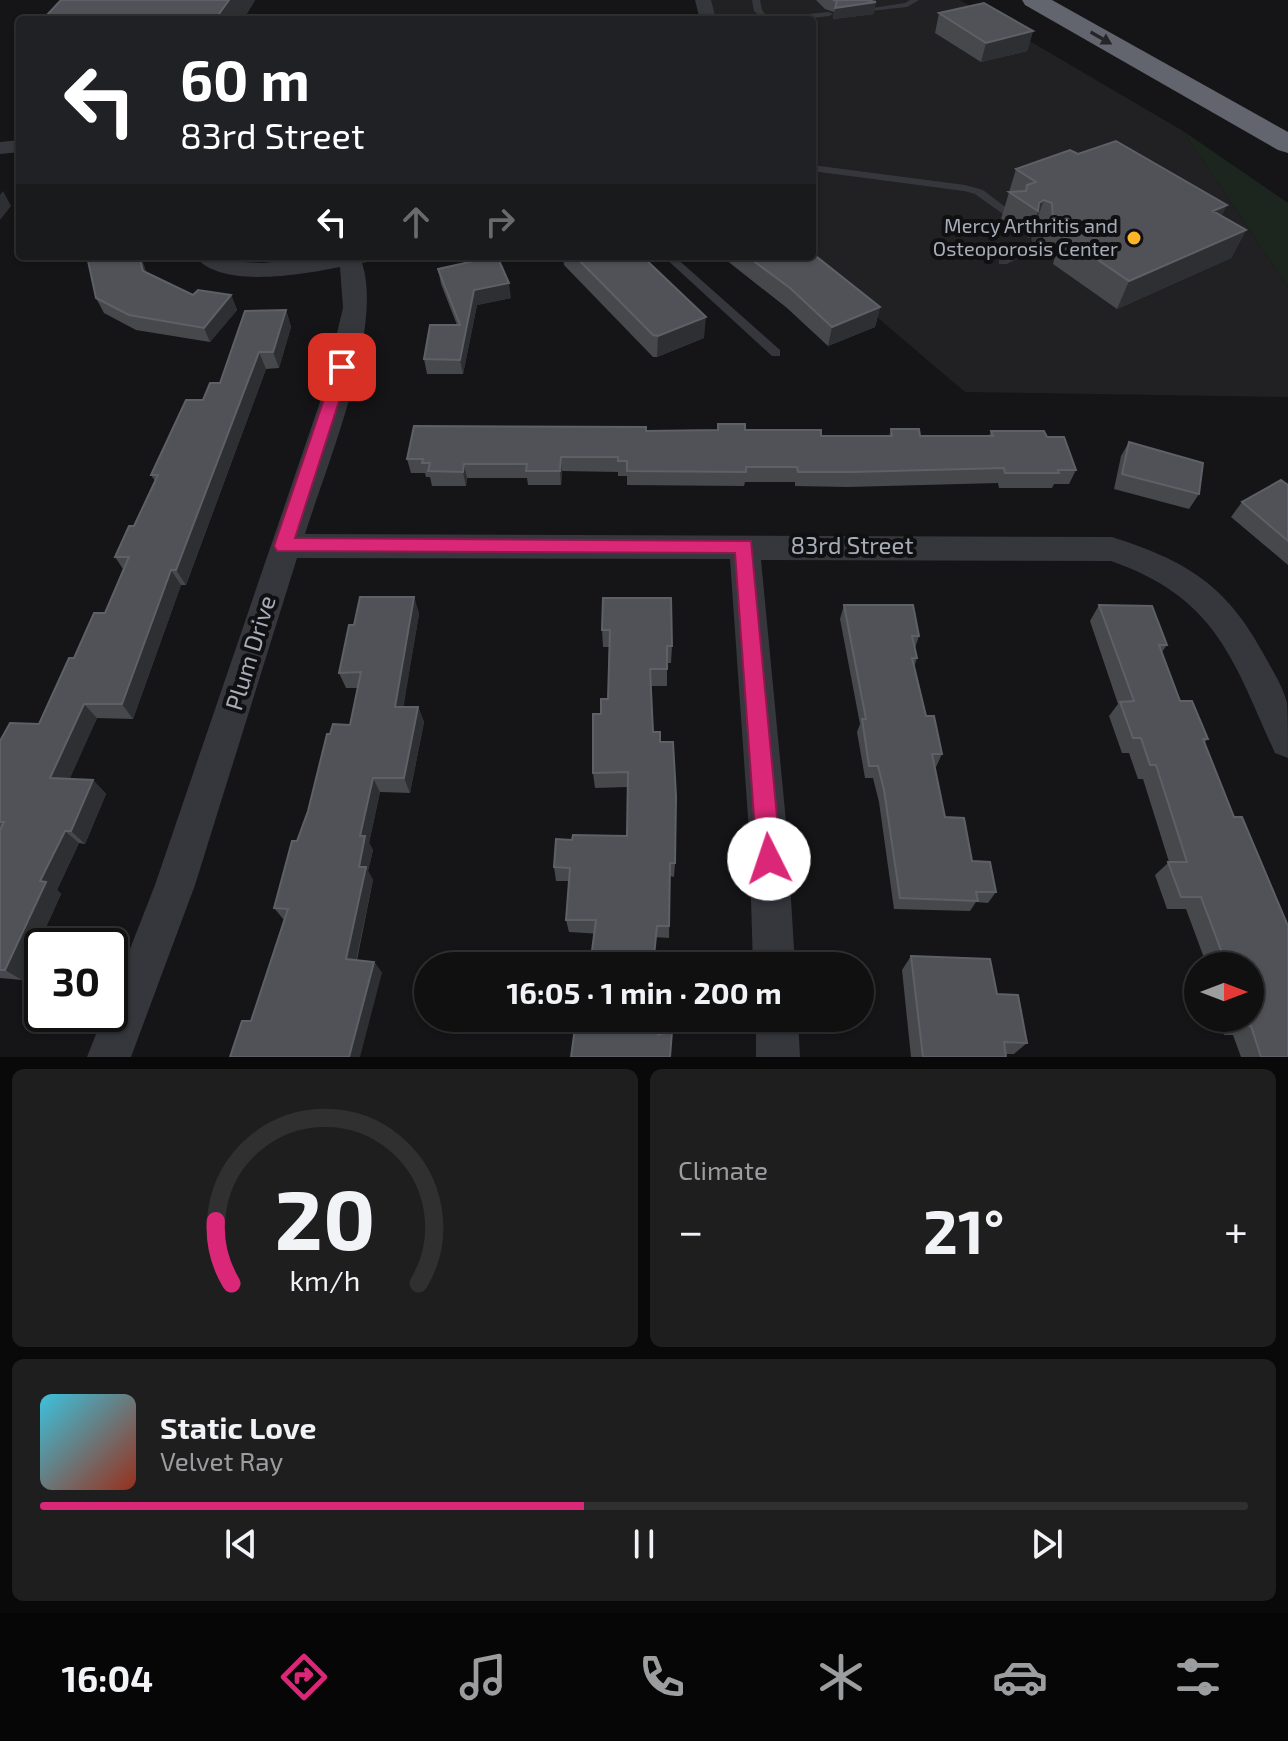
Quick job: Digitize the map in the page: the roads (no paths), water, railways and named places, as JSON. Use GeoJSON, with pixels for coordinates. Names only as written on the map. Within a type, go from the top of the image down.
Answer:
{"type":"FeatureCollection","features":[{"type":"Feature","properties":{"kind":"highway"},"geometry":{"type":"LineString","coordinates":[[1034,0],[1288,144]]}},
{"type":"Feature","properties":{"kind":"street"},"geometry":{"type":"LineString","coordinates":[[213,260],[241,270],[268,271],[331,260]]}},
{"type":"Feature","properties":{"kind":"street","name":"Plum Drive"},"geometry":{"type":"LineString","coordinates":[[109,1057],[175,885],[335,396],[350,337],[356,288],[354,260]]}},
{"type":"Feature","properties":{"kind":"street","name":"83rd Street"},"geometry":{"type":"LineString","coordinates":[[284,546],[1112,549],[1144,558],[1175,573],[1202,592],[1225,616],[1242,642],[1288,742]]}},
{"type":"Feature","properties":{"kind":"street"},"geometry":{"type":"LineString","coordinates":[[744,546],[768,832],[773,952]]}},
{"type":"Feature","properties":{"kind":"street"},"geometry":{"type":"LineString","coordinates":[[777,1032],[778,1057]]}},
{"type":"Feature","properties":{"kind":"lane"},"geometry":{"type":"LineString","coordinates":[[870,9],[907,5],[915,0]]}},
{"type":"Feature","properties":{"kind":"lane"},"geometry":{"type":"LineString","coordinates":[[801,16],[829,14]]}},
{"type":"Feature","properties":{"kind":"lane"},"geometry":{"type":"LineString","coordinates":[[816,169],[965,188],[979,192],[1011,215]]}},
{"type":"Feature","properties":{"kind":"lane"},"geometry":{"type":"LineString","coordinates":[[1003,262],[1038,244],[1036,233]]}},
{"type":"Feature","properties":{"kind":"lane"},"geometry":{"type":"LineString","coordinates":[[672,260],[776,353]]}},
{"type":"Feature","properties":{"kind":"place","name":"Mercy Arthritis and Osteoporosis Center"},"geometry":{"type":"Point","coordinates":[1134,238]}}]}
